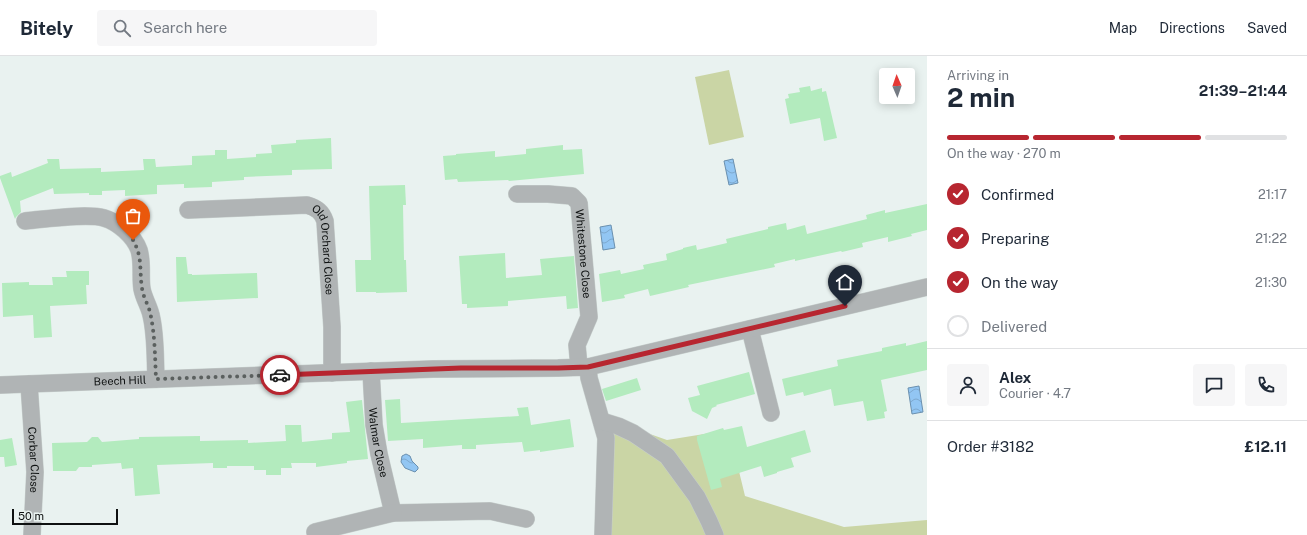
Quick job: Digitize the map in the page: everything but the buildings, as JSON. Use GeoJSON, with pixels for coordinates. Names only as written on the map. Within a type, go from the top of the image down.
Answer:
{"type":"FeatureCollection","features":[{"type":"Feature","properties":{"kind":"street","name":"Whitestone Close"},"geometry":{"type":"LineString","coordinates":[[517,194],[572,196],[579,203],[589,317],[577,345],[589,378],[606,438],[603,535]]}},
{"type":"Feature","properties":{"kind":"street","name":"Old Orchard Close"},"geometry":{"type":"LineString","coordinates":[[188,210],[307,205],[315,208],[322,214],[326,221],[332,328],[332,373]]}},
{"type":"Feature","properties":{"kind":"street"},"geometry":{"type":"LineString","coordinates":[[25,221],[86,216],[104,218],[122,227],[133,240],[139,250],[142,288],[151,316],[156,379]]}},
{"type":"Feature","properties":{"kind":"street","name":"Beech Hill"},"geometry":{"type":"LineString","coordinates":[[0,385],[461,368],[584,367],[927,287]]}},
{"type":"Feature","properties":{"kind":"street"},"geometry":{"type":"LineString","coordinates":[[750,329],[771,413]]}},
{"type":"Feature","properties":{"kind":"street","name":"Walmar Close"},"geometry":{"type":"LineString","coordinates":[[371,371],[374,425],[379,454],[393,512]]}},
{"type":"Feature","properties":{"kind":"street","name":"Corbar Close"},"geometry":{"type":"LineString","coordinates":[[29,384],[35,472],[32,535]]}},
{"type":"Feature","properties":{"kind":"street"},"geometry":{"type":"LineString","coordinates":[[602,421],[633,433],[667,456],[697,497],[715,535]]}},
{"type":"Feature","properties":{"kind":"street"},"geometry":{"type":"LineString","coordinates":[[315,532],[393,512],[490,512],[526,519]]}},
{"type":"Feature","properties":{"kind":"green space"},"geometry":{"type":"Polygon","coordinates":[[[729,70],[744,137],[709,145],[695,77],[729,70]]]}},
{"type":"Feature","properties":{"kind":"green space"},"geometry":{"type":"Polygon","coordinates":[[[593,414],[667,440],[729,430],[745,496],[844,527],[927,520],[927,535],[597,535],[598,434],[593,414]]]}},
{"type":"Feature","properties":{"kind":"water"},"geometry":{"type":"Polygon","coordinates":[[[733,159],[738,183],[729,185],[724,161],[733,159]]]}},
{"type":"Feature","properties":{"kind":"water"},"geometry":{"type":"Polygon","coordinates":[[[611,225],[615,248],[603,250],[600,227],[611,225]]]}},
{"type":"Feature","properties":{"kind":"water"},"geometry":{"type":"Polygon","coordinates":[[[919,386],[923,412],[912,414],[908,388],[919,386]]]}},
{"type":"Feature","properties":{"kind":"water"},"geometry":{"type":"Polygon","coordinates":[[[406,454],[410,456],[412,461],[418,467],[415,472],[405,468],[401,462],[402,456],[406,454]]]}},
{"type":"Feature","properties":{"kind":"way so far"},"geometry":{"type":"LineString","coordinates":[[133,240],[139,250],[142,288],[151,316],[156,379],[280,375]]}},
{"type":"Feature","properties":{"kind":"route"},"geometry":{"type":"LineString","coordinates":[[280,375],[461,368],[588,367],[845,306]]}}]}
